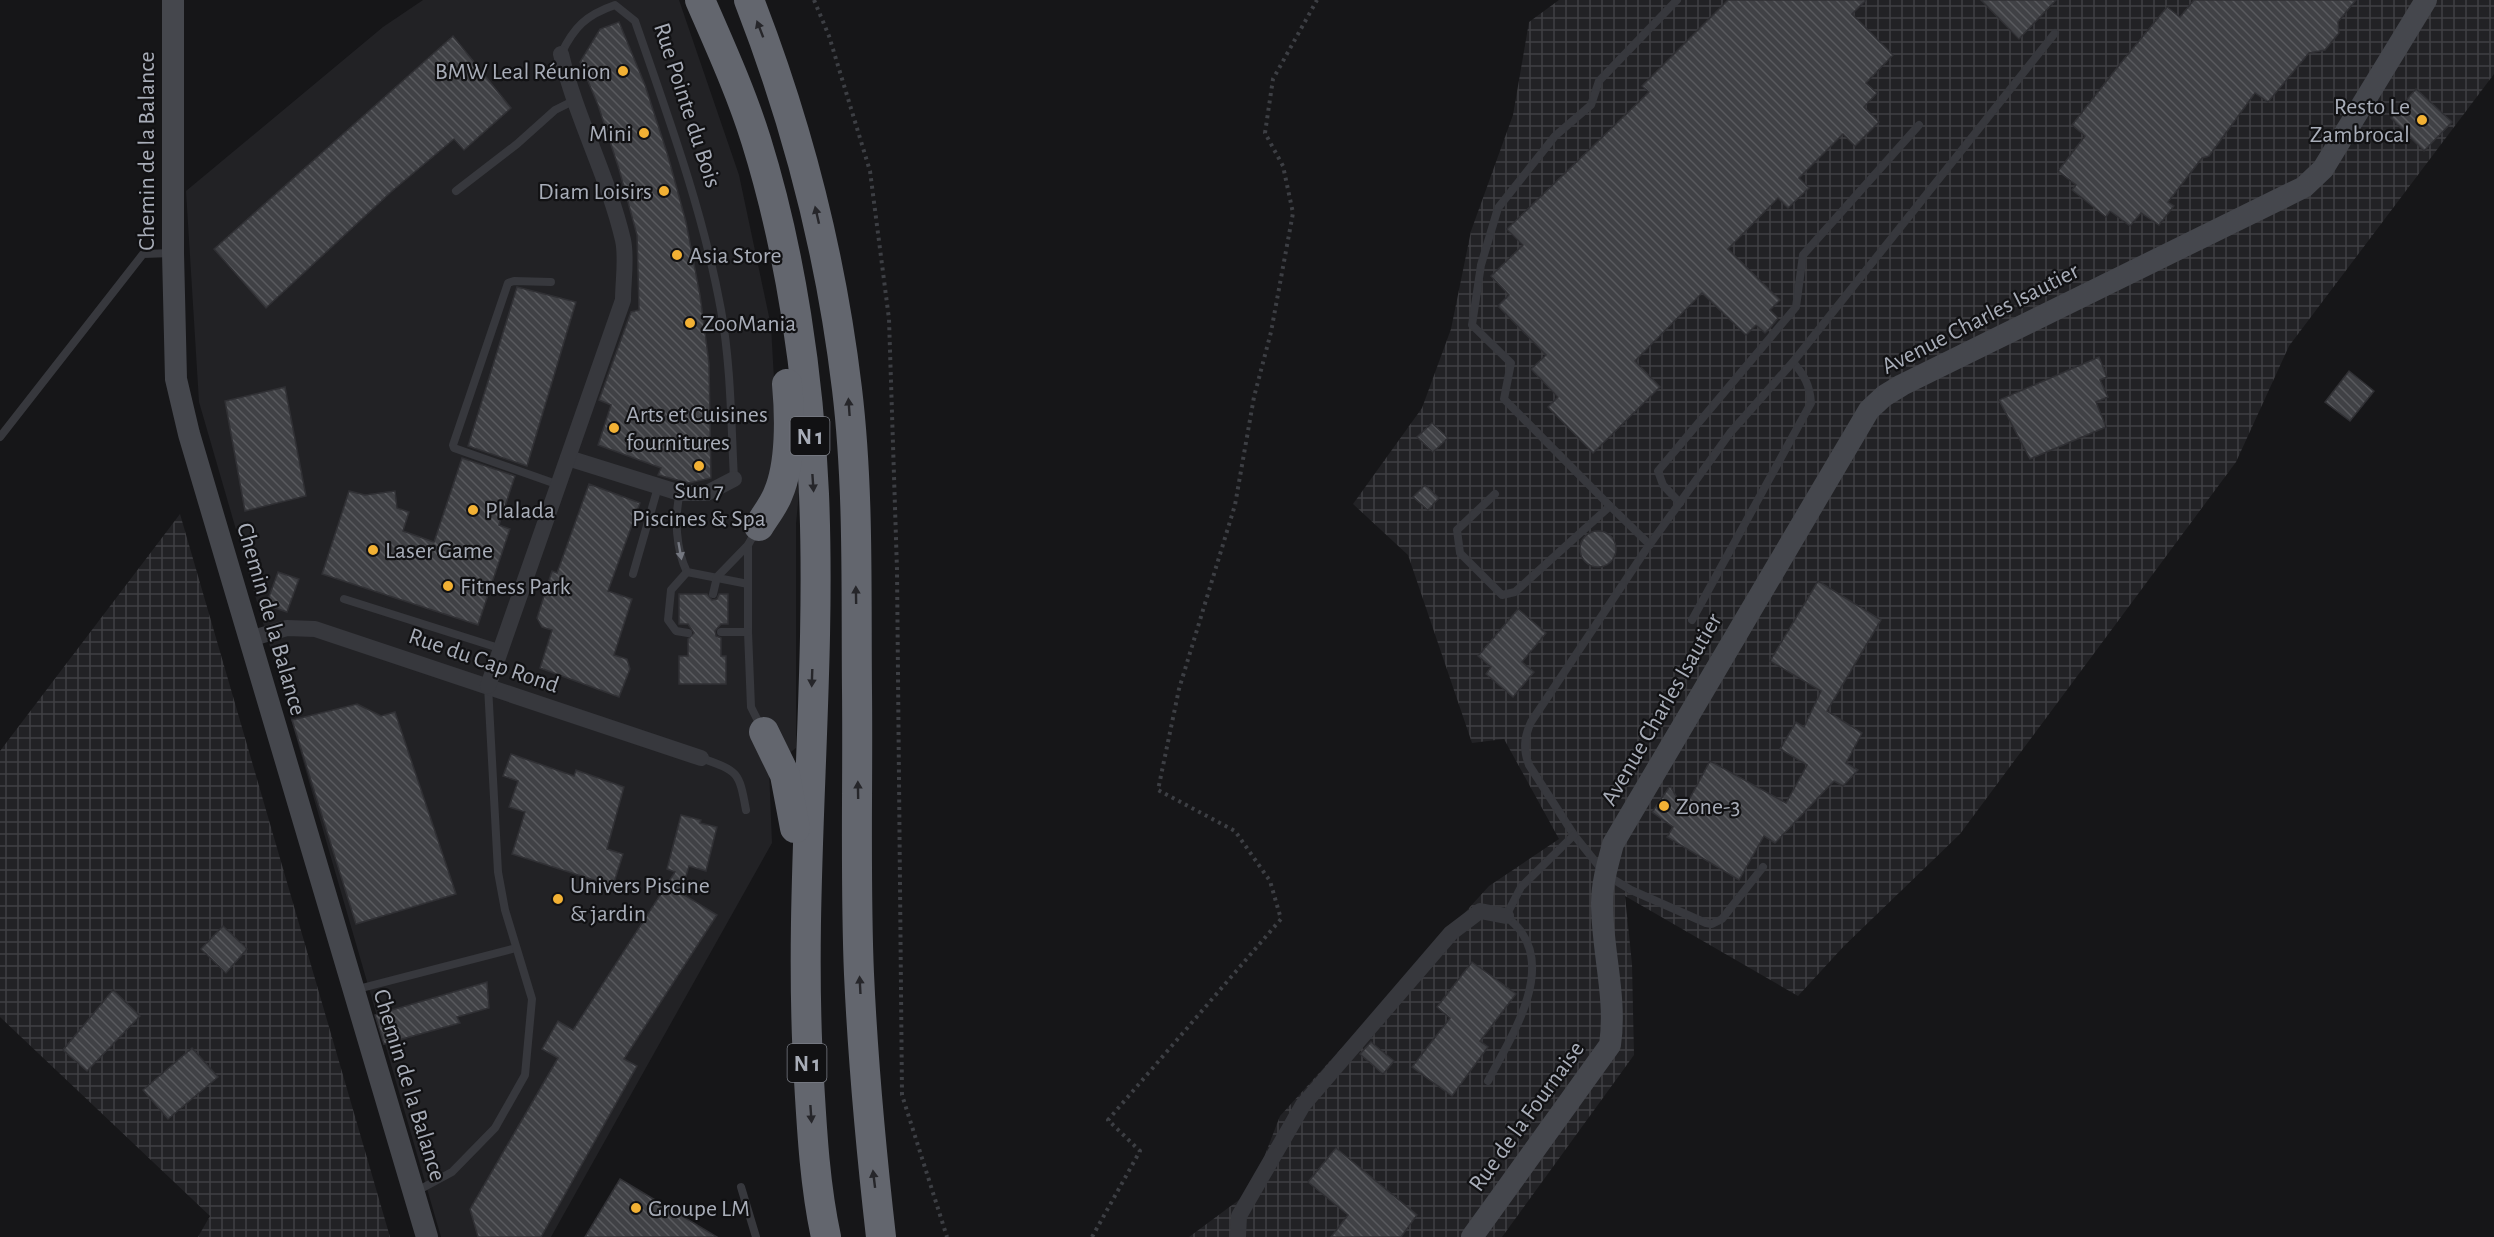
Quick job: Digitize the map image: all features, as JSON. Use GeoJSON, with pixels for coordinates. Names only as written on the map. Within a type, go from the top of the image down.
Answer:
{"type":"FeatureCollection","features":[{"type":"Feature","properties":{"kind":"highway"},"geometry":{"type":"LineString","coordinates":[[695,0],[709,54],[743,155],[768,260],[781,332],[789,401],[786,465],[778,495],[754,536]]}},
{"type":"Feature","properties":{"kind":"highway","name":"N 1"},"geometry":{"type":"LineString","coordinates":[[700,0],[756,140],[782,242],[801,349],[814,496],[814,626],[805,888],[806,1034],[811,1123],[826,1237]]}},
{"type":"Feature","properties":{"kind":"highway","name":"N 1"},"geometry":{"type":"LineString","coordinates":[[749,0],[772,59],[800,145],[837,309],[848,393],[855,549],[859,972],[870,1141],[881,1237]]}},
{"type":"Feature","properties":{"kind":"highway"},"geometry":{"type":"LineString","coordinates":[[764,732],[784,775],[805,888]]}},
{"type":"Feature","properties":{"kind":"street","name":"Chemin de la Balance"},"geometry":{"type":"LineString","coordinates":[[173,0],[173,253],[176,379],[189,434],[427,1237]]}},
{"type":"Feature","properties":{"kind":"street","name":"Avenue Charles Isautier"},"geometry":{"type":"LineString","coordinates":[[1613,844],[1869,410],[1884,396],[1902,386],[2304,187],[2324,169],[2426,0]]}},
{"type":"Feature","properties":{"kind":"street","name":"Rue Pointe du Bois"},"geometry":{"type":"LineString","coordinates":[[488,686],[622,300],[624,242],[604,177],[569,88],[561,54]]}},
{"type":"Feature","properties":{"kind":"street","name":"Rue Pointe du Bois"},"geometry":{"type":"LineString","coordinates":[[568,458],[680,493],[707,493],[734,479]]}},
{"type":"Feature","properties":{"kind":"street","name":"Rue du Cap Rond"},"geometry":{"type":"LineString","coordinates":[[249,639],[287,628],[315,628],[701,758]]}},
{"type":"Feature","properties":{"kind":"street","name":"Rue de la Fournaise"},"geometry":{"type":"LineString","coordinates":[[1472,1237],[1610,1046],[1614,1022],[1602,903],[1613,844]]}},
{"type":"Feature","properties":{"kind":"street"},"geometry":{"type":"LineString","coordinates":[[1238,1237],[1239,1216],[1302,1105],[1451,933],[1480,911],[1506,916]]}},
{"type":"Feature","properties":{"kind":"lane"},"geometry":{"type":"LineString","coordinates":[[1650,545],[1504,399],[1511,363],[1472,325],[1482,265],[1498,208],[1555,136],[1591,105],[1599,81],[1677,0]]}},
{"type":"Feature","properties":{"kind":"lane","name":"Rue Pointe du Bois"},"geometry":{"type":"LineString","coordinates":[[561,54],[573,30],[598,11],[615,5],[635,21],[692,190],[721,310],[729,378],[734,479]]}},
{"type":"Feature","properties":{"kind":"lane"},"geometry":{"type":"LineString","coordinates":[[1763,867],[1722,919],[1712,924],[1631,890],[1606,875],[1574,835],[1529,765],[1525,755],[1524,739],[1531,722],[1650,545],[1730,433],[1793,362],[2055,33]]}},
{"type":"Feature","properties":{"kind":"lane"},"geometry":{"type":"LineString","coordinates":[[456,191],[517,144],[555,110],[575,100]]}},
{"type":"Feature","properties":{"kind":"lane"},"geometry":{"type":"LineString","coordinates":[[1680,503],[1663,485],[1658,471],[1796,307],[1803,255],[1919,125]]}},
{"type":"Feature","properties":{"kind":"lane"},"geometry":{"type":"LineString","coordinates":[[0,437],[143,254],[173,253]]}},
{"type":"Feature","properties":{"kind":"lane"},"geometry":{"type":"LineString","coordinates":[[551,282],[514,281],[508,284],[453,445],[454,448],[559,485]]}},
{"type":"Feature","properties":{"kind":"lane"},"geometry":{"type":"LineString","coordinates":[[1692,620],[1811,403],[1810,391],[1804,375],[1793,362]]}},
{"type":"Feature","properties":{"kind":"lane"},"geometry":{"type":"LineString","coordinates":[[633,574],[657,487]]}},
{"type":"Feature","properties":{"kind":"lane"},"geometry":{"type":"LineString","coordinates":[[680,493],[678,538],[682,561],[687,572]]}},
{"type":"Feature","properties":{"kind":"lane"},"geometry":{"type":"LineString","coordinates":[[1495,494],[1457,530],[1460,552],[1502,595],[1515,592],[1610,506]]}},
{"type":"Feature","properties":{"kind":"lane"},"geometry":{"type":"LineString","coordinates":[[713,594],[717,577],[754,536]]}},
{"type":"Feature","properties":{"kind":"lane"},"geometry":{"type":"LineString","coordinates":[[754,536],[748,584],[751,707],[764,732]]}},
{"type":"Feature","properties":{"kind":"lane"},"geometry":{"type":"LineString","coordinates":[[687,572],[748,584]]}},
{"type":"Feature","properties":{"kind":"lane"},"geometry":{"type":"LineString","coordinates":[[687,572],[671,590],[668,620],[676,631],[688,633]]}},
{"type":"Feature","properties":{"kind":"lane"},"geometry":{"type":"LineString","coordinates":[[344,599],[502,649]]}},
{"type":"Feature","properties":{"kind":"lane"},"geometry":{"type":"LineString","coordinates":[[721,632],[748,632]]}},
{"type":"Feature","properties":{"kind":"lane"},"geometry":{"type":"LineString","coordinates":[[414,1193],[452,1172],[495,1128],[525,1074],[532,999],[505,910],[498,872],[488,686]]}},
{"type":"Feature","properties":{"kind":"lane"},"geometry":{"type":"LineString","coordinates":[[701,758],[731,769],[741,784],[746,810]]}},
{"type":"Feature","properties":{"kind":"lane"},"geometry":{"type":"LineString","coordinates":[[1488,1081],[1522,1017],[1530,987],[1532,956],[1522,933],[1506,916],[1521,887],[1574,835]]}},
{"type":"Feature","properties":{"kind":"lane"},"geometry":{"type":"LineString","coordinates":[[353,990],[516,948]]}},
{"type":"Feature","properties":{"kind":"lane"},"geometry":{"type":"LineString","coordinates":[[741,1188],[756,1237]]}},
{"type":"Feature","properties":{"kind":"path"},"geometry":{"type":"LineString","coordinates":[[814,0],[829,36],[870,171],[889,319],[897,570],[902,1095],[947,1237]]}},
{"type":"Feature","properties":{"kind":"path"},"geometry":{"type":"LineString","coordinates":[[1092,1237],[1140,1151],[1108,1120],[1281,919],[1270,881],[1234,831],[1158,790],[1179,689],[1235,505],[1254,397],[1271,332],[1293,213],[1283,166],[1265,133],[1273,80],[1317,0]]}},
{"type":"Feature","properties":{"kind":"shaded area"},"geometry":{"type":"Polygon","coordinates":[[[423,0],[679,0],[739,175],[771,326],[775,397],[799,492],[796,524],[796,748],[769,769],[772,843],[551,1237],[441,1237],[199,402],[186,191],[383,27],[423,0]]]}},
{"type":"Feature","properties":{"kind":"shaded area"},"geometry":{"type":"Polygon","coordinates":[[[1559,0],[2494,0],[2494,74],[2289,346],[2236,462],[1960,834],[1844,946],[1798,996],[1625,896],[1632,964],[1634,1055],[1502,1237],[1189,1237],[1251,1191],[1280,1116],[1489,886],[1559,839],[1504,739],[1472,743],[1408,555],[1353,504],[1422,408],[1451,329],[1471,231],[1513,115],[1529,22],[1559,0]]]}},
{"type":"Feature","properties":{"kind":"shaded area"},"geometry":{"type":"Polygon","coordinates":[[[180,514],[390,1237],[198,1237],[210,1216],[0,1017],[0,751],[180,514]]]}},
{"type":"Feature","properties":{"kind":"building"},"geometry":{"type":"Polygon","coordinates":[[[1728,0],[1866,0],[1852,14],[1893,55],[1866,83],[1877,93],[1864,107],[1879,122],[1855,146],[1843,134],[1799,178],[1809,188],[1788,208],[1778,198],[1728,249],[1780,300],[1770,310],[1778,318],[1770,328],[1765,333],[1756,325],[1746,335],[1702,293],[1635,361],[1660,387],[1593,453],[1548,407],[1558,397],[1531,369],[1546,355],[1498,306],[1509,295],[1491,276],[1523,245],[1507,229],[1649,92],[1642,86],[1728,0]]]}},
{"type":"Feature","properties":{"kind":"building"},"geometry":{"type":"Polygon","coordinates":[[[1981,0],[2056,0],[2019,39],[1981,0]]]}},
{"type":"Feature","properties":{"kind":"building"},"geometry":{"type":"Polygon","coordinates":[[[2194,0],[2356,0],[2338,22],[2339,33],[2325,50],[2309,53],[2268,102],[2255,93],[2209,156],[2202,158],[2168,202],[2174,206],[2159,225],[2141,213],[2130,226],[2110,211],[2106,217],[2072,190],[2076,185],[2058,171],[2085,136],[2072,125],[2120,64],[2167,7],[2180,17],[2194,0]]]}},
{"type":"Feature","properties":{"kind":"building"},"geometry":{"type":"Polygon","coordinates":[[[619,22],[645,85],[668,156],[686,222],[700,295],[709,363],[711,478],[689,483],[658,475],[661,468],[598,445],[611,405],[599,400],[631,312],[639,310],[637,235],[598,105],[580,62],[600,29],[619,22]]]}},
{"type":"Feature","properties":{"kind":"building"},"geometry":{"type":"Polygon","coordinates":[[[453,36],[511,108],[464,150],[454,139],[391,192],[266,308],[214,249],[453,36]]]}},
{"type":"Feature","properties":{"kind":"building","name":"Resto Le Zambrocal"},"geometry":{"type":"Polygon","coordinates":[[[2416,89],[2452,122],[2424,151],[2391,118],[2416,89]]]}},
{"type":"Feature","properties":{"kind":"building"},"geometry":{"type":"Polygon","coordinates":[[[517,287],[576,302],[527,466],[468,446],[517,287]]]}},
{"type":"Feature","properties":{"kind":"building"},"geometry":{"type":"Polygon","coordinates":[[[2099,357],[2107,377],[2100,380],[2108,397],[2096,402],[2106,427],[2030,459],[1999,400],[2099,357]]]}},
{"type":"Feature","properties":{"kind":"building"},"geometry":{"type":"Polygon","coordinates":[[[2349,371],[2374,391],[2350,421],[2325,402],[2349,371]]]}},
{"type":"Feature","properties":{"kind":"building"},"geometry":{"type":"Polygon","coordinates":[[[285,387],[306,496],[245,511],[225,401],[285,387]]]}},
{"type":"Feature","properties":{"kind":"building"},"geometry":{"type":"Polygon","coordinates":[[[1432,423],[1448,438],[1433,452],[1417,437],[1432,423]]]}},
{"type":"Feature","properties":{"kind":"building"},"geometry":{"type":"Polygon","coordinates":[[[462,458],[515,476],[499,525],[510,529],[478,625],[322,574],[349,491],[365,495],[395,491],[397,508],[409,512],[403,531],[434,542],[462,458]]]}},
{"type":"Feature","properties":{"kind":"building"},"geometry":{"type":"Polygon","coordinates":[[[589,484],[640,503],[608,591],[632,599],[614,655],[627,659],[630,669],[619,697],[540,668],[552,630],[542,627],[537,618],[552,571],[557,573],[589,484]]]}},
{"type":"Feature","properties":{"kind":"building"},"geometry":{"type":"Polygon","coordinates":[[[1425,485],[1439,498],[1428,510],[1413,497],[1425,485]]]}},
{"type":"Feature","properties":{"kind":"building"},"geometry":{"type":"Polygon","coordinates":[[[1598,531],[1611,536],[1616,549],[1611,562],[1598,567],[1585,562],[1580,549],[1585,536],[1598,531]]]}},
{"type":"Feature","properties":{"kind":"building"},"geometry":{"type":"Polygon","coordinates":[[[278,572],[299,579],[287,612],[266,605],[278,572]]]}},
{"type":"Feature","properties":{"kind":"building"},"geometry":{"type":"Polygon","coordinates":[[[1818,581],[1881,620],[1827,711],[1862,733],[1846,763],[1858,770],[1843,786],[1834,781],[1775,843],[1764,836],[1739,880],[1667,837],[1673,827],[1652,812],[1670,786],[1684,809],[1710,761],[1786,803],[1807,765],[1780,749],[1796,722],[1804,727],[1821,691],[1770,661],[1818,581]]]}},
{"type":"Feature","properties":{"kind":"building"},"geometry":{"type":"Polygon","coordinates":[[[679,594],[707,594],[712,600],[717,599],[719,594],[728,594],[728,624],[721,624],[715,631],[716,636],[721,638],[721,656],[726,656],[726,684],[679,684],[679,656],[688,656],[688,639],[694,633],[688,624],[679,624],[679,594]]]}},
{"type":"Feature","properties":{"kind":"building"},"geometry":{"type":"Polygon","coordinates":[[[1518,609],[1546,633],[1522,662],[1534,672],[1513,697],[1486,674],[1491,667],[1478,656],[1518,609]]]}},
{"type":"Feature","properties":{"kind":"building"},"geometry":{"type":"Polygon","coordinates":[[[357,704],[381,716],[395,712],[456,894],[356,924],[292,720],[357,704]]]}},
{"type":"Feature","properties":{"kind":"building"},"geometry":{"type":"Polygon","coordinates":[[[511,754],[574,776],[576,770],[624,787],[607,849],[623,854],[613,886],[512,854],[525,812],[509,807],[518,781],[503,776],[511,754]]]}},
{"type":"Feature","properties":{"kind":"building"},"geometry":{"type":"Polygon","coordinates":[[[681,815],[717,827],[706,871],[689,866],[681,893],[717,915],[624,1059],[637,1066],[541,1237],[478,1237],[470,1209],[558,1058],[542,1049],[558,1021],[573,1030],[675,872],[667,869],[681,815]]]}},
{"type":"Feature","properties":{"kind":"building"},"geometry":{"type":"Polygon","coordinates":[[[223,926],[247,949],[226,973],[201,949],[223,926]]]}},
{"type":"Feature","properties":{"kind":"building"},"geometry":{"type":"Polygon","coordinates":[[[1472,962],[1516,994],[1480,1041],[1488,1047],[1452,1096],[1412,1067],[1450,1018],[1437,1007],[1472,962]]]}},
{"type":"Feature","properties":{"kind":"building"},"geometry":{"type":"Polygon","coordinates":[[[487,982],[489,1008],[457,1017],[460,1023],[384,1044],[375,1015],[487,982]]]}},
{"type":"Feature","properties":{"kind":"building"},"geometry":{"type":"Polygon","coordinates":[[[113,990],[140,1016],[87,1071],[63,1050],[113,990]]]}},
{"type":"Feature","properties":{"kind":"building"},"geometry":{"type":"Polygon","coordinates":[[[1371,1042],[1394,1061],[1383,1074],[1360,1054],[1371,1042]]]}},
{"type":"Feature","properties":{"kind":"building"},"geometry":{"type":"Polygon","coordinates":[[[192,1048],[218,1077],[168,1119],[143,1090],[192,1048]]]}},
{"type":"Feature","properties":{"kind":"building"},"geometry":{"type":"Polygon","coordinates":[[[1336,1148],[1417,1215],[1401,1237],[1331,1237],[1348,1215],[1308,1182],[1336,1148]]]}},
{"type":"Feature","properties":{"kind":"building","name":"Groupe LM"},"geometry":{"type":"Polygon","coordinates":[[[620,1179],[717,1237],[585,1237],[620,1179]]]}},
{"type":"Feature","properties":{"kind":"place","name":"BMW Leal Réunion"},"geometry":{"type":"Point","coordinates":[623,71]}},
{"type":"Feature","properties":{"kind":"place","name":"Resto Le Zambrocal"},"geometry":{"type":"Point","coordinates":[2422,120]}},
{"type":"Feature","properties":{"kind":"place","name":"Mini"},"geometry":{"type":"Point","coordinates":[644,133]}},
{"type":"Feature","properties":{"kind":"place","name":"Diam Loisirs"},"geometry":{"type":"Point","coordinates":[664,191]}},
{"type":"Feature","properties":{"kind":"place","name":"Asia Store"},"geometry":{"type":"Point","coordinates":[677,255]}},
{"type":"Feature","properties":{"kind":"place","name":"ZooMania"},"geometry":{"type":"Point","coordinates":[690,323]}},
{"type":"Feature","properties":{"kind":"place","name":"Arts et Cuisines fournitures"},"geometry":{"type":"Point","coordinates":[614,428]}},
{"type":"Feature","properties":{"kind":"place","name":"Sun 7 Piscines & Spa"},"geometry":{"type":"Point","coordinates":[699,466]}},
{"type":"Feature","properties":{"kind":"place","name":"Plalada"},"geometry":{"type":"Point","coordinates":[473,510]}},
{"type":"Feature","properties":{"kind":"place","name":"Laser Game"},"geometry":{"type":"Point","coordinates":[373,550]}},
{"type":"Feature","properties":{"kind":"place","name":"Fitness Park"},"geometry":{"type":"Point","coordinates":[448,586]}},
{"type":"Feature","properties":{"kind":"place","name":"Zone-3"},"geometry":{"type":"Point","coordinates":[1664,806]}},
{"type":"Feature","properties":{"kind":"place","name":"Univers Piscine & jardin"},"geometry":{"type":"Point","coordinates":[558,899]}},
{"type":"Feature","properties":{"kind":"place","name":"Groupe LM"},"geometry":{"type":"Point","coordinates":[636,1208]}}]}
